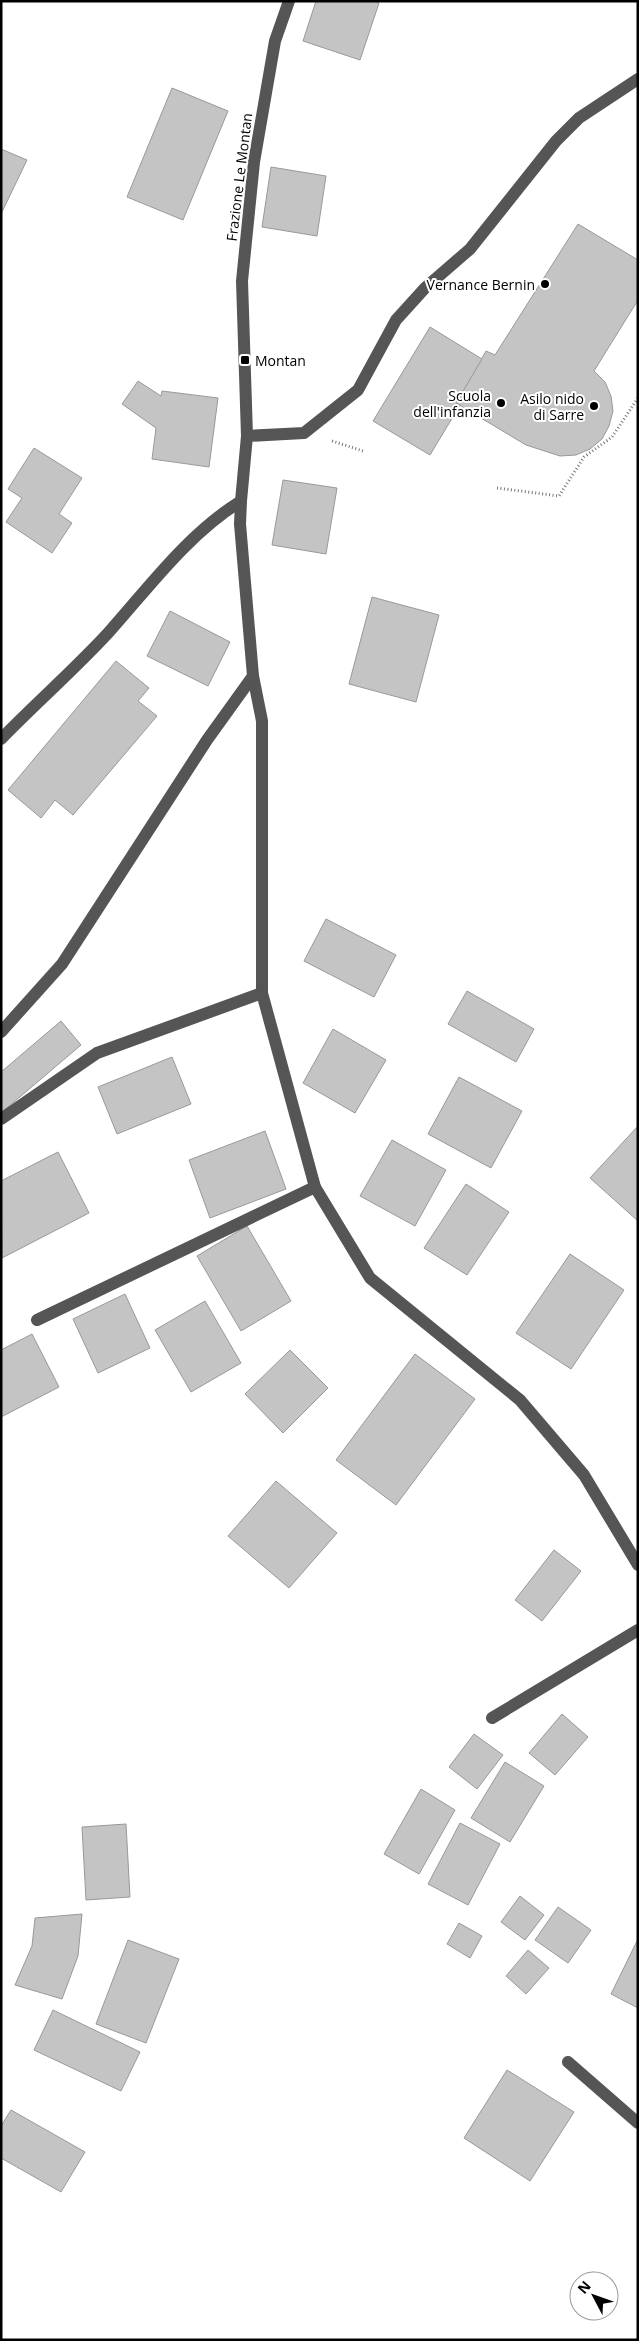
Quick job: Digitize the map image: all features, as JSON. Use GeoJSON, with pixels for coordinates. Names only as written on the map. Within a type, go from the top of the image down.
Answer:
{"type":"FeatureCollection","features":[{"type":"Feature","properties":{"kind":"street","name":"Frazione Le Montan"},"geometry":{"type":"LineString","coordinates":[[289,1],[275,41],[254,162],[242,281],[247,436],[240,500],[240,524],[253,676],[262,721],[262,993],[315,1187],[370,1278],[520,1400],[584,1475],[638,1565]]}},
{"type":"Feature","properties":{"kind":"street"},"geometry":{"type":"LineString","coordinates":[[247,436],[304,433],[358,390],[396,320],[425,288],[470,249],[556,141],[579,118],[638,79]]}},
{"type":"Feature","properties":{"kind":"street"},"geometry":{"type":"LineString","coordinates":[[1,739],[109,632],[148,585],[221,513],[240,500]]}},
{"type":"Feature","properties":{"kind":"street"},"geometry":{"type":"LineString","coordinates":[[1,1032],[62,964],[207,740],[253,676]]}},
{"type":"Feature","properties":{"kind":"street"},"geometry":{"type":"LineString","coordinates":[[1,1119],[97,1053],[262,993]]}},
{"type":"Feature","properties":{"kind":"street"},"geometry":{"type":"LineString","coordinates":[[37,1320],[315,1187]]}},
{"type":"Feature","properties":{"kind":"street"},"geometry":{"type":"LineString","coordinates":[[492,1718],[638,1630]]}},
{"type":"Feature","properties":{"kind":"street"},"geometry":{"type":"LineString","coordinates":[[568,2062],[638,2123]]}},
{"type":"Feature","properties":{"kind":"path"},"geometry":{"type":"LineString","coordinates":[[497,488],[559,496],[584,457],[612,437],[638,398]]}},
{"type":"Feature","properties":{"kind":"building"},"geometry":{"type":"Polygon","coordinates":[[[316,1],[373,1],[379,3],[360,60],[303,41],[316,1]]]}},
{"type":"Feature","properties":{"kind":"building"},"geometry":{"type":"Polygon","coordinates":[[[172,88],[228,111],[183,220],[127,197],[172,88]]]}},
{"type":"Feature","properties":{"kind":"building"},"geometry":{"type":"Polygon","coordinates":[[[1,149],[27,160],[1,214],[1,149]]]}},
{"type":"Feature","properties":{"kind":"building"},"geometry":{"type":"Polygon","coordinates":[[[271,167],[326,176],[317,236],[262,227],[271,167]]]}},
{"type":"Feature","properties":{"kind":"building"},"geometry":{"type":"Polygon","coordinates":[[[578,224],[638,260],[638,300],[594,371],[605,382],[611,396],[613,411],[609,426],[602,439],[590,449],[576,455],[560,456],[526,445],[456,403],[486,351],[495,355],[578,224]]]}},
{"type":"Feature","properties":{"kind":"building"},"geometry":{"type":"Polygon","coordinates":[[[430,327],[482,359],[456,403],[460,405],[430,455],[373,421],[430,327]]]}},
{"type":"Feature","properties":{"kind":"building"},"geometry":{"type":"Polygon","coordinates":[[[138,381],[161,396],[162,391],[218,398],[209,467],[152,459],[156,428],[122,404],[138,381]]]}},
{"type":"Feature","properties":{"kind":"building"},"geometry":{"type":"Polygon","coordinates":[[[34,448],[82,478],[59,514],[72,523],[52,553],[6,522],[22,498],[8,489],[34,448]]]}},
{"type":"Feature","properties":{"kind":"building"},"geometry":{"type":"Polygon","coordinates":[[[283,480],[337,488],[326,554],[272,545],[283,480]]]}},
{"type":"Feature","properties":{"kind":"building"},"geometry":{"type":"Polygon","coordinates":[[[372,597],[439,615],[416,702],[349,684],[372,597]]]}},
{"type":"Feature","properties":{"kind":"building"},"geometry":{"type":"Polygon","coordinates":[[[170,611],[230,642],[208,686],[147,656],[170,611]]]}},
{"type":"Feature","properties":{"kind":"building"},"geometry":{"type":"Polygon","coordinates":[[[116,661],[149,688],[138,701],[157,716],[73,815],[55,800],[41,818],[8,790],[116,661]]]}},
{"type":"Feature","properties":{"kind":"building"},"geometry":{"type":"Polygon","coordinates":[[[326,919],[396,955],[374,997],[304,961],[326,919]]]}},
{"type":"Feature","properties":{"kind":"building"},"geometry":{"type":"Polygon","coordinates":[[[467,991],[534,1029],[516,1062],[448,1024],[467,991]]]}},
{"type":"Feature","properties":{"kind":"building"},"geometry":{"type":"Polygon","coordinates":[[[61,1021],[81,1045],[1,1113],[1,1072],[61,1021]]]}},
{"type":"Feature","properties":{"kind":"building"},"geometry":{"type":"Polygon","coordinates":[[[333,1029],[386,1060],[355,1113],[303,1083],[333,1029]]]}},
{"type":"Feature","properties":{"kind":"building"},"geometry":{"type":"Polygon","coordinates":[[[172,1057],[191,1104],[117,1134],[98,1087],[172,1057]]]}},
{"type":"Feature","properties":{"kind":"building"},"geometry":{"type":"Polygon","coordinates":[[[459,1077],[522,1111],[491,1168],[428,1134],[459,1077]]]}},
{"type":"Feature","properties":{"kind":"building"},"geometry":{"type":"Polygon","coordinates":[[[638,1126],[638,1221],[590,1178],[638,1126]]]}},
{"type":"Feature","properties":{"kind":"building"},"geometry":{"type":"Polygon","coordinates":[[[265,1131],[286,1189],[210,1218],[189,1160],[265,1131]]]}},
{"type":"Feature","properties":{"kind":"building"},"geometry":{"type":"Polygon","coordinates":[[[392,1140],[446,1170],[415,1226],[360,1196],[392,1140]]]}},
{"type":"Feature","properties":{"kind":"building"},"geometry":{"type":"Polygon","coordinates":[[[58,1152],[89,1213],[2,1258],[1,1181],[58,1152]]]}},
{"type":"Feature","properties":{"kind":"building"},"geometry":{"type":"Polygon","coordinates":[[[466,1184],[509,1212],[467,1275],[424,1248],[466,1184]]]}},
{"type":"Feature","properties":{"kind":"building"},"geometry":{"type":"Polygon","coordinates":[[[247,1226],[291,1301],[241,1331],[197,1256],[247,1226]]]}},
{"type":"Feature","properties":{"kind":"building"},"geometry":{"type":"Polygon","coordinates":[[[570,1254],[624,1290],[571,1369],[516,1333],[570,1254]]]}},
{"type":"Feature","properties":{"kind":"building"},"geometry":{"type":"Polygon","coordinates":[[[125,1294],[150,1348],[98,1373],[73,1319],[125,1294]]]}},
{"type":"Feature","properties":{"kind":"building"},"geometry":{"type":"Polygon","coordinates":[[[205,1301],[241,1363],[191,1392],[155,1330],[205,1301]]]}},
{"type":"Feature","properties":{"kind":"building"},"geometry":{"type":"Polygon","coordinates":[[[32,1334],[59,1387],[1,1417],[1,1350],[32,1334]]]}},
{"type":"Feature","properties":{"kind":"building"},"geometry":{"type":"Polygon","coordinates":[[[290,1350],[328,1388],[283,1433],[245,1394],[290,1350]]]}},
{"type":"Feature","properties":{"kind":"building"},"geometry":{"type":"Polygon","coordinates":[[[415,1354],[475,1399],[396,1505],[336,1460],[415,1354]]]}},
{"type":"Feature","properties":{"kind":"building"},"geometry":{"type":"Polygon","coordinates":[[[276,1481],[337,1533],[289,1588],[228,1536],[276,1481]]]}},
{"type":"Feature","properties":{"kind":"building"},"geometry":{"type":"Polygon","coordinates":[[[554,1550],[581,1571],[542,1621],[515,1600],[554,1550]]]}},
{"type":"Feature","properties":{"kind":"building"},"geometry":{"type":"Polygon","coordinates":[[[562,1714],[588,1737],[555,1775],[529,1753],[562,1714]]]}},
{"type":"Feature","properties":{"kind":"building"},"geometry":{"type":"Polygon","coordinates":[[[474,1734],[503,1755],[477,1789],[449,1767],[474,1734]]]}},
{"type":"Feature","properties":{"kind":"building"},"geometry":{"type":"Polygon","coordinates":[[[505,1762],[544,1786],[510,1842],[471,1818],[505,1762]]]}},
{"type":"Feature","properties":{"kind":"building"},"geometry":{"type":"Polygon","coordinates":[[[421,1789],[455,1810],[419,1874],[384,1854],[421,1789]]]}},
{"type":"Feature","properties":{"kind":"building"},"geometry":{"type":"Polygon","coordinates":[[[460,1823],[500,1844],[468,1905],[428,1884],[460,1823]]]}},
{"type":"Feature","properties":{"kind":"building"},"geometry":{"type":"Polygon","coordinates":[[[126,1824],[130,1897],[86,1900],[82,1827],[126,1824]]]}},
{"type":"Feature","properties":{"kind":"building"},"geometry":{"type":"Polygon","coordinates":[[[520,1896],[544,1915],[525,1940],[501,1922],[520,1896]]]}},
{"type":"Feature","properties":{"kind":"building"},"geometry":{"type":"Polygon","coordinates":[[[558,1907],[591,1930],[568,1963],[535,1940],[558,1907]]]}},
{"type":"Feature","properties":{"kind":"building"},"geometry":{"type":"Polygon","coordinates":[[[82,1914],[78,1956],[62,1999],[15,1985],[32,1946],[35,1918],[82,1914]]]}},
{"type":"Feature","properties":{"kind":"building"},"geometry":{"type":"Polygon","coordinates":[[[459,1923],[482,1936],[470,1958],[447,1944],[459,1923]]]}},
{"type":"Feature","properties":{"kind":"building"},"geometry":{"type":"Polygon","coordinates":[[[638,1939],[638,2008],[611,1994],[638,1939]]]}},
{"type":"Feature","properties":{"kind":"building"},"geometry":{"type":"Polygon","coordinates":[[[128,1940],[179,1959],[146,2043],[96,2024],[128,1940]]]}},
{"type":"Feature","properties":{"kind":"building"},"geometry":{"type":"Polygon","coordinates":[[[528,1950],[549,1968],[526,1994],[506,1976],[528,1950]]]}},
{"type":"Feature","properties":{"kind":"building"},"geometry":{"type":"Polygon","coordinates":[[[53,2010],[140,2052],[121,2091],[34,2050],[53,2010]]]}},
{"type":"Feature","properties":{"kind":"building"},"geometry":{"type":"Polygon","coordinates":[[[507,2070],[574,2112],[530,2181],[464,2138],[507,2070]]]}},
{"type":"Feature","properties":{"kind":"building"},"geometry":{"type":"Polygon","coordinates":[[[11,2110],[85,2152],[61,2192],[1,2158],[1,2126],[11,2110]]]}},
{"type":"Feature","properties":{"kind":"place","name":"Vernance Bernin"},"geometry":{"type":"Point","coordinates":[545,284]}},
{"type":"Feature","properties":{"kind":"place","name":"Montan"},"geometry":{"type":"Point","coordinates":[245,360]}},
{"type":"Feature","properties":{"kind":"place","name":"Scuola dell'infanzia"},"geometry":{"type":"Point","coordinates":[501,403]}},
{"type":"Feature","properties":{"kind":"place","name":"Asilo nido di Sarre"},"geometry":{"type":"Point","coordinates":[594,406]}}]}
